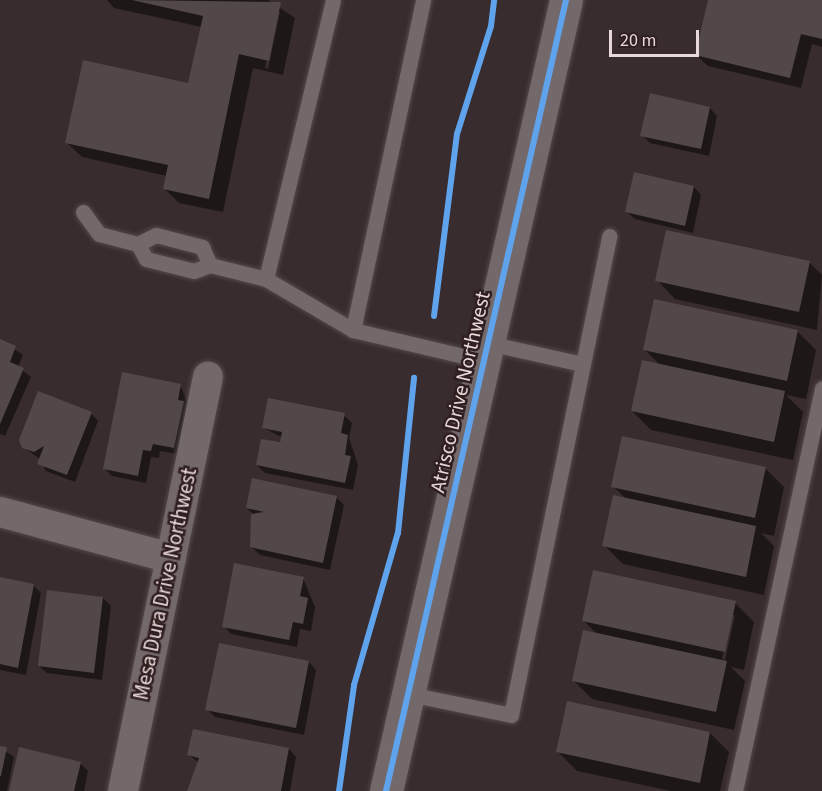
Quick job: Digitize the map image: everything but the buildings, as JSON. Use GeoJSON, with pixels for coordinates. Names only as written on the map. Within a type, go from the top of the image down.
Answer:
{"type":"FeatureCollection","features":[{"type":"Feature","properties":{"kind":"street","name":"Atrisco Drive Northwest"},"geometry":{"type":"LineString","coordinates":[[386,791],[566,0]]}},
{"type":"Feature","properties":{"kind":"street","name":"Mesa Dura Drive Northwest"},"geometry":{"type":"LineString","coordinates":[[123,791],[208,377]]}},
{"type":"Feature","properties":{"kind":"street"},"geometry":{"type":"LineString","coordinates":[[0,512],[171,558]]}},
{"type":"Feature","properties":{"kind":"lane"},"geometry":{"type":"LineString","coordinates":[[266,279],[333,0]]}},
{"type":"Feature","properties":{"kind":"lane"},"geometry":{"type":"LineString","coordinates":[[352,330],[423,0]]}},
{"type":"Feature","properties":{"kind":"lane"},"geometry":{"type":"LineString","coordinates":[[83,212],[99,234],[138,244],[156,235],[202,247],[210,265]]}},
{"type":"Feature","properties":{"kind":"lane"},"geometry":{"type":"LineString","coordinates":[[408,694],[511,715],[609,236]]}},
{"type":"Feature","properties":{"kind":"lane"},"geometry":{"type":"LineString","coordinates":[[138,244],[146,259],[194,271],[210,265],[266,279],[352,330],[486,352],[582,364]]}},
{"type":"Feature","properties":{"kind":"lane"},"geometry":{"type":"LineString","coordinates":[[735,791],[822,388]]}},
{"type":"Feature","properties":{"kind":"cycle path"},"geometry":{"type":"LineString","coordinates":[[434,316],[457,134],[491,26],[494,0]]}},
{"type":"Feature","properties":{"kind":"cycle path"},"geometry":{"type":"LineString","coordinates":[[386,791],[566,0]]}},
{"type":"Feature","properties":{"kind":"cycle path"},"geometry":{"type":"LineString","coordinates":[[339,791],[354,685],[398,533],[414,378]]}}]}
